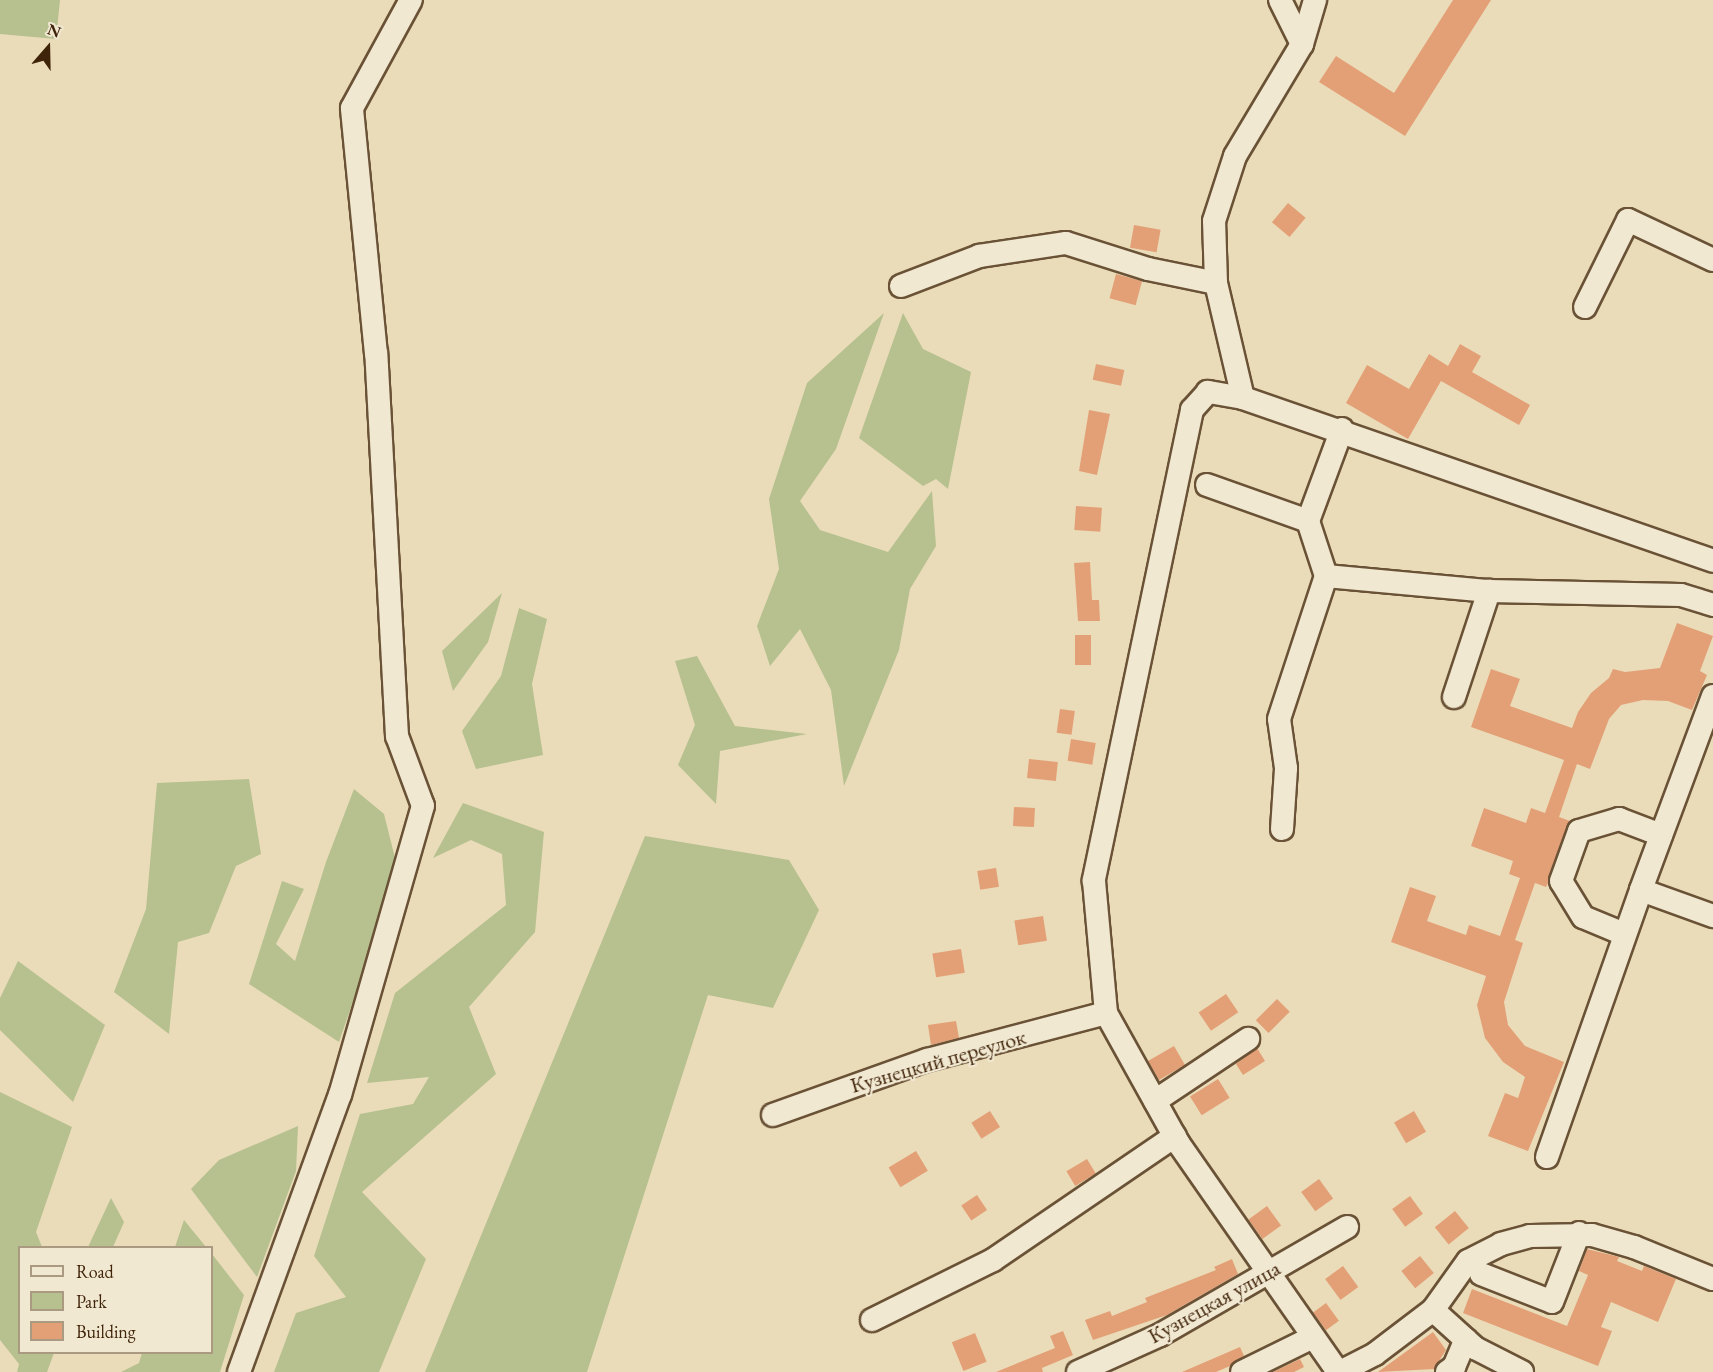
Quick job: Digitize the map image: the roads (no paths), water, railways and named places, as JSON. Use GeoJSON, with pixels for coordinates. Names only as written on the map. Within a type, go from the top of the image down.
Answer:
{"type":"FeatureCollection","features":[{"type":"Feature","properties":{"kind":"street"},"geometry":{"type":"LineString","coordinates":[[239,1372],[340,1095],[423,806],[397,736],[376,354],[352,108],[411,0]]}},
{"type":"Feature","properties":{"kind":"street"},"geometry":{"type":"LineString","coordinates":[[1280,0],[1302,44]]}},
{"type":"Feature","properties":{"kind":"street"},"geometry":{"type":"LineString","coordinates":[[1243,398],[1216,283],[1214,221],[1235,156],[1302,44],[1315,0]]}},
{"type":"Feature","properties":{"kind":"street"},"geometry":{"type":"LineString","coordinates":[[1585,307],[1628,220],[1713,260]]}},
{"type":"Feature","properties":{"kind":"street"},"geometry":{"type":"LineString","coordinates":[[901,286],[979,256],[1066,243],[1148,269],[1216,283]]}},
{"type":"Feature","properties":{"kind":"street"},"geometry":{"type":"LineString","coordinates":[[1713,561],[1341,429],[1243,398],[1208,392],[1192,410],[1094,881],[1106,1014],[1175,1136],[1311,1338],[1339,1372],[1375,1354],[1433,1310],[1477,1253],[1530,1236],[1579,1233],[1634,1247],[1713,1279]]}},
{"type":"Feature","properties":{"kind":"street"},"geometry":{"type":"LineString","coordinates":[[1282,829],[1286,768],[1279,719],[1326,576],[1308,521],[1341,429]]}},
{"type":"Feature","properties":{"kind":"street"},"geometry":{"type":"LineString","coordinates":[[1207,485],[1308,521]]}},
{"type":"Feature","properties":{"kind":"street"},"geometry":{"type":"LineString","coordinates":[[1326,576],[1489,591],[1681,595],[1713,605]]}},
{"type":"Feature","properties":{"kind":"street"},"geometry":{"type":"LineString","coordinates":[[1454,697],[1489,591]]}},
{"type":"Feature","properties":{"kind":"street"},"geometry":{"type":"LineString","coordinates":[[1546,1157],[1624,934],[1713,696]]}},
{"type":"Feature","properties":{"kind":"street"},"geometry":{"type":"LineString","coordinates":[[1624,934],[1583,917],[1561,881],[1579,831],[1619,819],[1661,835]]}},
{"type":"Feature","properties":{"kind":"street"},"geometry":{"type":"LineString","coordinates":[[1641,890],[1713,916]]}},
{"type":"Feature","properties":{"kind":"street","name":"Кузнецкий переулок"},"geometry":{"type":"LineString","coordinates":[[773,1115],[927,1060],[1106,1014]]}},
{"type":"Feature","properties":{"kind":"street"},"geometry":{"type":"LineString","coordinates":[[1155,1101],[1248,1039]]}},
{"type":"Feature","properties":{"kind":"street"},"geometry":{"type":"LineString","coordinates":[[872,1320],[993,1260],[1175,1136]]}},
{"type":"Feature","properties":{"kind":"street","name":"Кузнецкая улица"},"geometry":{"type":"LineString","coordinates":[[1078,1372],[1160,1335],[1347,1227]]}},
{"type":"Feature","properties":{"kind":"street"},"geometry":{"type":"LineString","coordinates":[[1481,1274],[1552,1302],[1579,1233]]}},
{"type":"Feature","properties":{"kind":"street"},"geometry":{"type":"LineString","coordinates":[[1433,1310],[1490,1358],[1518,1371]]}},
{"type":"Feature","properties":{"kind":"street"},"geometry":{"type":"LineString","coordinates":[[1242,1372],[1311,1338]]}},
{"type":"Feature","properties":{"kind":"street"},"geometry":{"type":"LineString","coordinates":[[1447,1372],[1454,1367],[1466,1339]]}}]}
